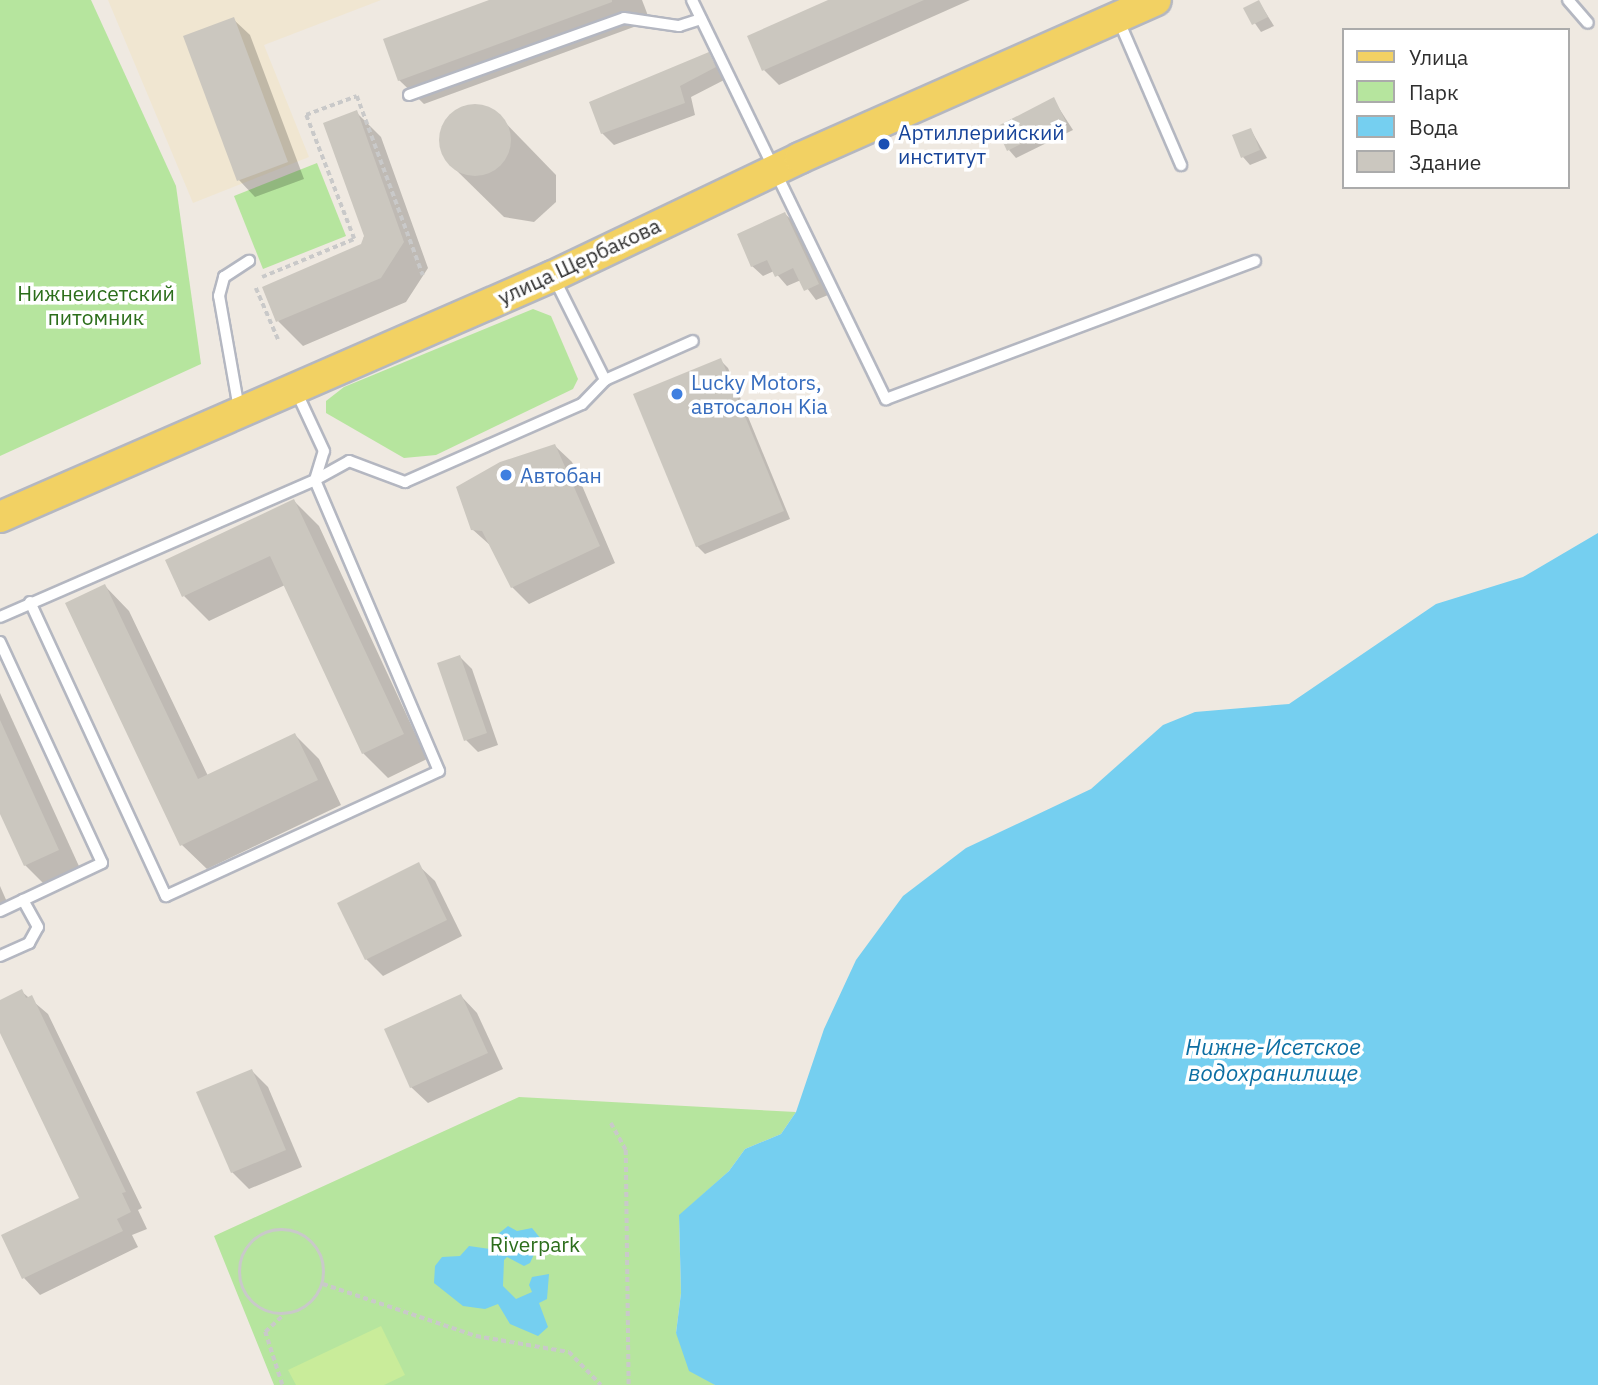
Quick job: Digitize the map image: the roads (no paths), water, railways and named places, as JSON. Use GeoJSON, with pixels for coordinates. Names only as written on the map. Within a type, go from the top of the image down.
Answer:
{"type":"FeatureCollection","features":[{"type":"Feature","properties":{"kind":"main road","name":"улица Щербакова"},"geometry":{"type":"LineString","coordinates":[[0,517],[293,385],[553,276],[776,169],[1156,0]]}},
{"type":"Feature","properties":{"kind":"lane"},"geometry":{"type":"LineString","coordinates":[[692,0],[886,399],[1255,261]]}},
{"type":"Feature","properties":{"kind":"lane"},"geometry":{"type":"LineString","coordinates":[[1568,0],[1588,23]]}},
{"type":"Feature","properties":{"kind":"lane"},"geometry":{"type":"LineString","coordinates":[[1117,17],[1181,165]]}},
{"type":"Feature","properties":{"kind":"lane"},"geometry":{"type":"LineString","coordinates":[[410,95],[624,19],[679,26],[701,19]]}},
{"type":"Feature","properties":{"kind":"lane"},"geometry":{"type":"LineString","coordinates":[[239,409],[219,296],[224,277],[249,261]]}},
{"type":"Feature","properties":{"kind":"lane"},"geometry":{"type":"LineString","coordinates":[[553,276],[605,380]]}},
{"type":"Feature","properties":{"kind":"lane"},"geometry":{"type":"LineString","coordinates":[[0,617],[315,480],[349,461],[405,482],[582,404],[605,380],[693,341]]}},
{"type":"Feature","properties":{"kind":"lane"},"geometry":{"type":"LineString","coordinates":[[30,602],[166,896],[439,771],[315,480],[324,451],[293,385]]}},
{"type":"Feature","properties":{"kind":"lane"},"geometry":{"type":"LineString","coordinates":[[0,642],[102,863],[0,911]]}},
{"type":"Feature","properties":{"kind":"lane"},"geometry":{"type":"LineString","coordinates":[[0,956],[29,943],[38,927],[23,900]]}},
{"type":"Feature","properties":{"kind":"water","name":"Нижне-Исетское водохранилище"},"geometry":{"type":"Polygon","coordinates":[[[1598,533],[1598,1385],[715,1385],[689,1371],[676,1333],[681,1293],[679,1215],[729,1171],[745,1149],[781,1134],[796,1112],[824,1029],[856,960],[903,896],[966,848],[1091,789],[1163,725],[1195,712],[1289,704],[1436,604],[1523,577],[1598,533]]]}},
{"type":"Feature","properties":{"kind":"water"},"geometry":{"type":"Polygon","coordinates":[[[508,1226],[517,1231],[532,1228],[541,1239],[530,1263],[524,1266],[507,1257],[504,1260],[503,1286],[516,1299],[532,1292],[529,1285],[532,1277],[549,1274],[547,1299],[539,1303],[548,1327],[538,1336],[510,1324],[498,1304],[485,1309],[463,1306],[434,1283],[435,1266],[442,1257],[460,1256],[469,1246],[497,1250],[493,1238],[508,1226]]]}},
{"type":"Feature","properties":{"kind":"place","name":"Артиллерийский институт"},"geometry":{"type":"Point","coordinates":[884,144]}},
{"type":"Feature","properties":{"kind":"place","name":"Lucky Motors, автосалон Kia"},"geometry":{"type":"Point","coordinates":[677,394]}},
{"type":"Feature","properties":{"kind":"place","name":"Автобан"},"geometry":{"type":"Point","coordinates":[506,475]}},
{"type":"Feature","properties":{"kind":"park label","name":"Нижнеисетский питомник"},"geometry":{"type":"Point","coordinates":[96,305]}},
{"type":"Feature","properties":{"kind":"park label","name":"Riverpark"},"geometry":{"type":"Point","coordinates":[535,1244]}}]}
